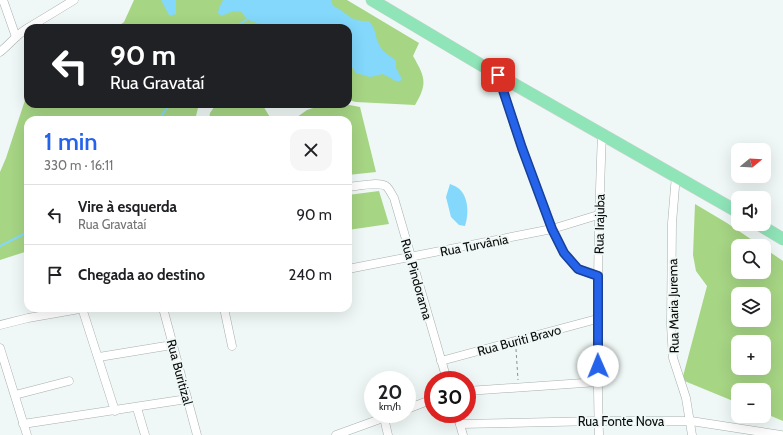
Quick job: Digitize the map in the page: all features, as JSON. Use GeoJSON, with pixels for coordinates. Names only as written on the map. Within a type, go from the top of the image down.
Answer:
{"type":"FeatureCollection","features":[{"type":"Feature","properties":{"kind":"main road"},"geometry":{"type":"LineString","coordinates":[[372,0],[498,75],[731,208]]}},
{"type":"Feature","properties":{"kind":"main road"},"geometry":{"type":"LineString","coordinates":[[770,231],[783,239]]}},
{"type":"Feature","properties":{"kind":"street"},"geometry":{"type":"LineString","coordinates":[[3,0],[16,37]]}},
{"type":"Feature","properties":{"kind":"street"},"geometry":{"type":"LineString","coordinates":[[35,24],[74,0]]}},
{"type":"Feature","properties":{"kind":"street"},"geometry":{"type":"LineString","coordinates":[[0,52],[24,31]]}},
{"type":"Feature","properties":{"kind":"street"},"geometry":{"type":"LineString","coordinates":[[498,75],[522,148],[552,229],[564,253],[571,262],[578,269],[598,276]]}},
{"type":"Feature","properties":{"kind":"street","name":"Rua Irajuba"},"geometry":{"type":"LineString","coordinates":[[599,435],[597,319],[598,215],[602,133]]}},
{"type":"Feature","properties":{"kind":"street","name":"Rua Maria Jurema"},"geometry":{"type":"LineString","coordinates":[[676,176],[672,223],[671,325],[673,358],[686,398],[691,421],[692,435]]}},
{"type":"Feature","properties":{"kind":"street","name":"Rua Pindorama"},"geometry":{"type":"LineString","coordinates":[[352,186],[379,184],[386,186],[394,198],[444,371]]}},
{"type":"Feature","properties":{"kind":"street","name":"Rua Turvânia"},"geometry":{"type":"LineString","coordinates":[[352,268],[552,229],[598,215]]}},
{"type":"Feature","properties":{"kind":"street"},"geometry":{"type":"LineString","coordinates":[[0,325],[60,312]]}},
{"type":"Feature","properties":{"kind":"street"},"geometry":{"type":"LineString","coordinates":[[83,312],[115,411]]}},
{"type":"Feature","properties":{"kind":"street","name":"Rua Buritizal"},"geometry":{"type":"LineString","coordinates":[[164,312],[197,435]]}},
{"type":"Feature","properties":{"kind":"street"},"geometry":{"type":"LineString","coordinates":[[225,312],[232,346]]}},
{"type":"Feature","properties":{"kind":"street","name":"Rua Buriti Bravo"},"geometry":{"type":"LineString","coordinates":[[441,361],[597,319]]}},
{"type":"Feature","properties":{"kind":"street"},"geometry":{"type":"LineString","coordinates":[[99,357],[172,345]]}},
{"type":"Feature","properties":{"kind":"street"},"geometry":{"type":"LineString","coordinates":[[0,348],[27,435]]}},
{"type":"Feature","properties":{"kind":"street"},"geometry":{"type":"LineString","coordinates":[[15,395],[69,381]]}},
{"type":"Feature","properties":{"kind":"street"},"geometry":{"type":"LineString","coordinates":[[476,390],[598,382]]}},
{"type":"Feature","properties":{"kind":"street"},"geometry":{"type":"LineString","coordinates":[[23,424],[92,413],[137,408],[187,399]]}},
{"type":"Feature","properties":{"kind":"street"},"geometry":{"type":"LineString","coordinates":[[137,408],[145,435]]}},
{"type":"Feature","properties":{"kind":"street","name":"Rua Fonte Nova"},"geometry":{"type":"LineString","coordinates":[[460,424],[598,421],[691,421],[781,435]]}},
{"type":"Feature","properties":{"kind":"street"},"geometry":{"type":"LineString","coordinates":[[336,435],[370,423]]}},
{"type":"Feature","properties":{"kind":"street"},"geometry":{"type":"LineString","coordinates":[[385,423],[388,435]]}},
{"type":"Feature","properties":{"kind":"street"},"geometry":{"type":"LineString","coordinates":[[460,424],[463,435]]}},
{"type":"Feature","properties":{"kind":"path"},"geometry":{"type":"LineString","coordinates":[[516,341],[518,388]]}},
{"type":"Feature","properties":{"kind":"green space"},"geometry":{"type":"Polygon","coordinates":[[[134,0],[347,0],[419,43],[413,56],[422,75],[422,91],[415,105],[352,101],[352,24],[121,24],[124,22],[134,0]]]}},
{"type":"Feature","properties":{"kind":"green space"},"geometry":{"type":"Polygon","coordinates":[[[24,103],[24,108],[198,108],[196,116],[24,116],[24,252],[0,260],[0,172],[24,103]]]}},
{"type":"Feature","properties":{"kind":"green space"},"geometry":{"type":"Polygon","coordinates":[[[352,106],[360,107],[376,172],[352,175],[352,116],[299,116],[313,108],[352,108],[352,106]]]}},
{"type":"Feature","properties":{"kind":"green space"},"geometry":{"type":"Polygon","coordinates":[[[213,108],[264,108],[269,116],[210,116],[213,108]]]}},
{"type":"Feature","properties":{"kind":"green space"},"geometry":{"type":"Polygon","coordinates":[[[379,191],[389,224],[352,229],[352,194],[379,191]]]}},
{"type":"Feature","properties":{"kind":"green space"},"geometry":{"type":"Polygon","coordinates":[[[695,204],[731,226],[731,231],[739,231],[751,239],[731,239],[731,279],[771,279],[771,253],[783,261],[783,421],[771,416],[771,383],[731,383],[731,400],[682,380],[707,286],[696,271],[693,255],[695,204]]]}},
{"type":"Feature","properties":{"kind":"water"},"geometry":{"type":"Polygon","coordinates":[[[161,0],[176,0],[176,14],[170,16],[161,0]]]}},
{"type":"Feature","properties":{"kind":"water"},"geometry":{"type":"Polygon","coordinates":[[[223,0],[331,0],[333,6],[353,19],[359,21],[369,21],[373,27],[381,48],[396,61],[396,68],[402,79],[400,81],[396,81],[383,74],[370,77],[356,73],[352,67],[352,24],[261,24],[247,19],[242,12],[237,11],[227,13],[222,16],[218,13],[223,0]]]}},
{"type":"Feature","properties":{"kind":"water"},"geometry":{"type":"Polygon","coordinates":[[[450,184],[462,191],[466,201],[467,217],[465,226],[459,225],[451,217],[446,197],[450,184]]]}},
{"type":"Feature","properties":{"kind":"waterway"},"geometry":{"type":"LineString","coordinates":[[240,24],[249,18]]}},
{"type":"Feature","properties":{"kind":"waterway"},"geometry":{"type":"LineString","coordinates":[[161,116],[167,108]]}},
{"type":"Feature","properties":{"kind":"waterway"},"geometry":{"type":"LineString","coordinates":[[0,246],[24,234]]}},
{"type":"Feature","properties":{"kind":"route"},"geometry":{"type":"LineString","coordinates":[[498,75],[522,148],[552,229],[564,253],[571,262],[578,269],[598,276],[598,366]]}}]}
